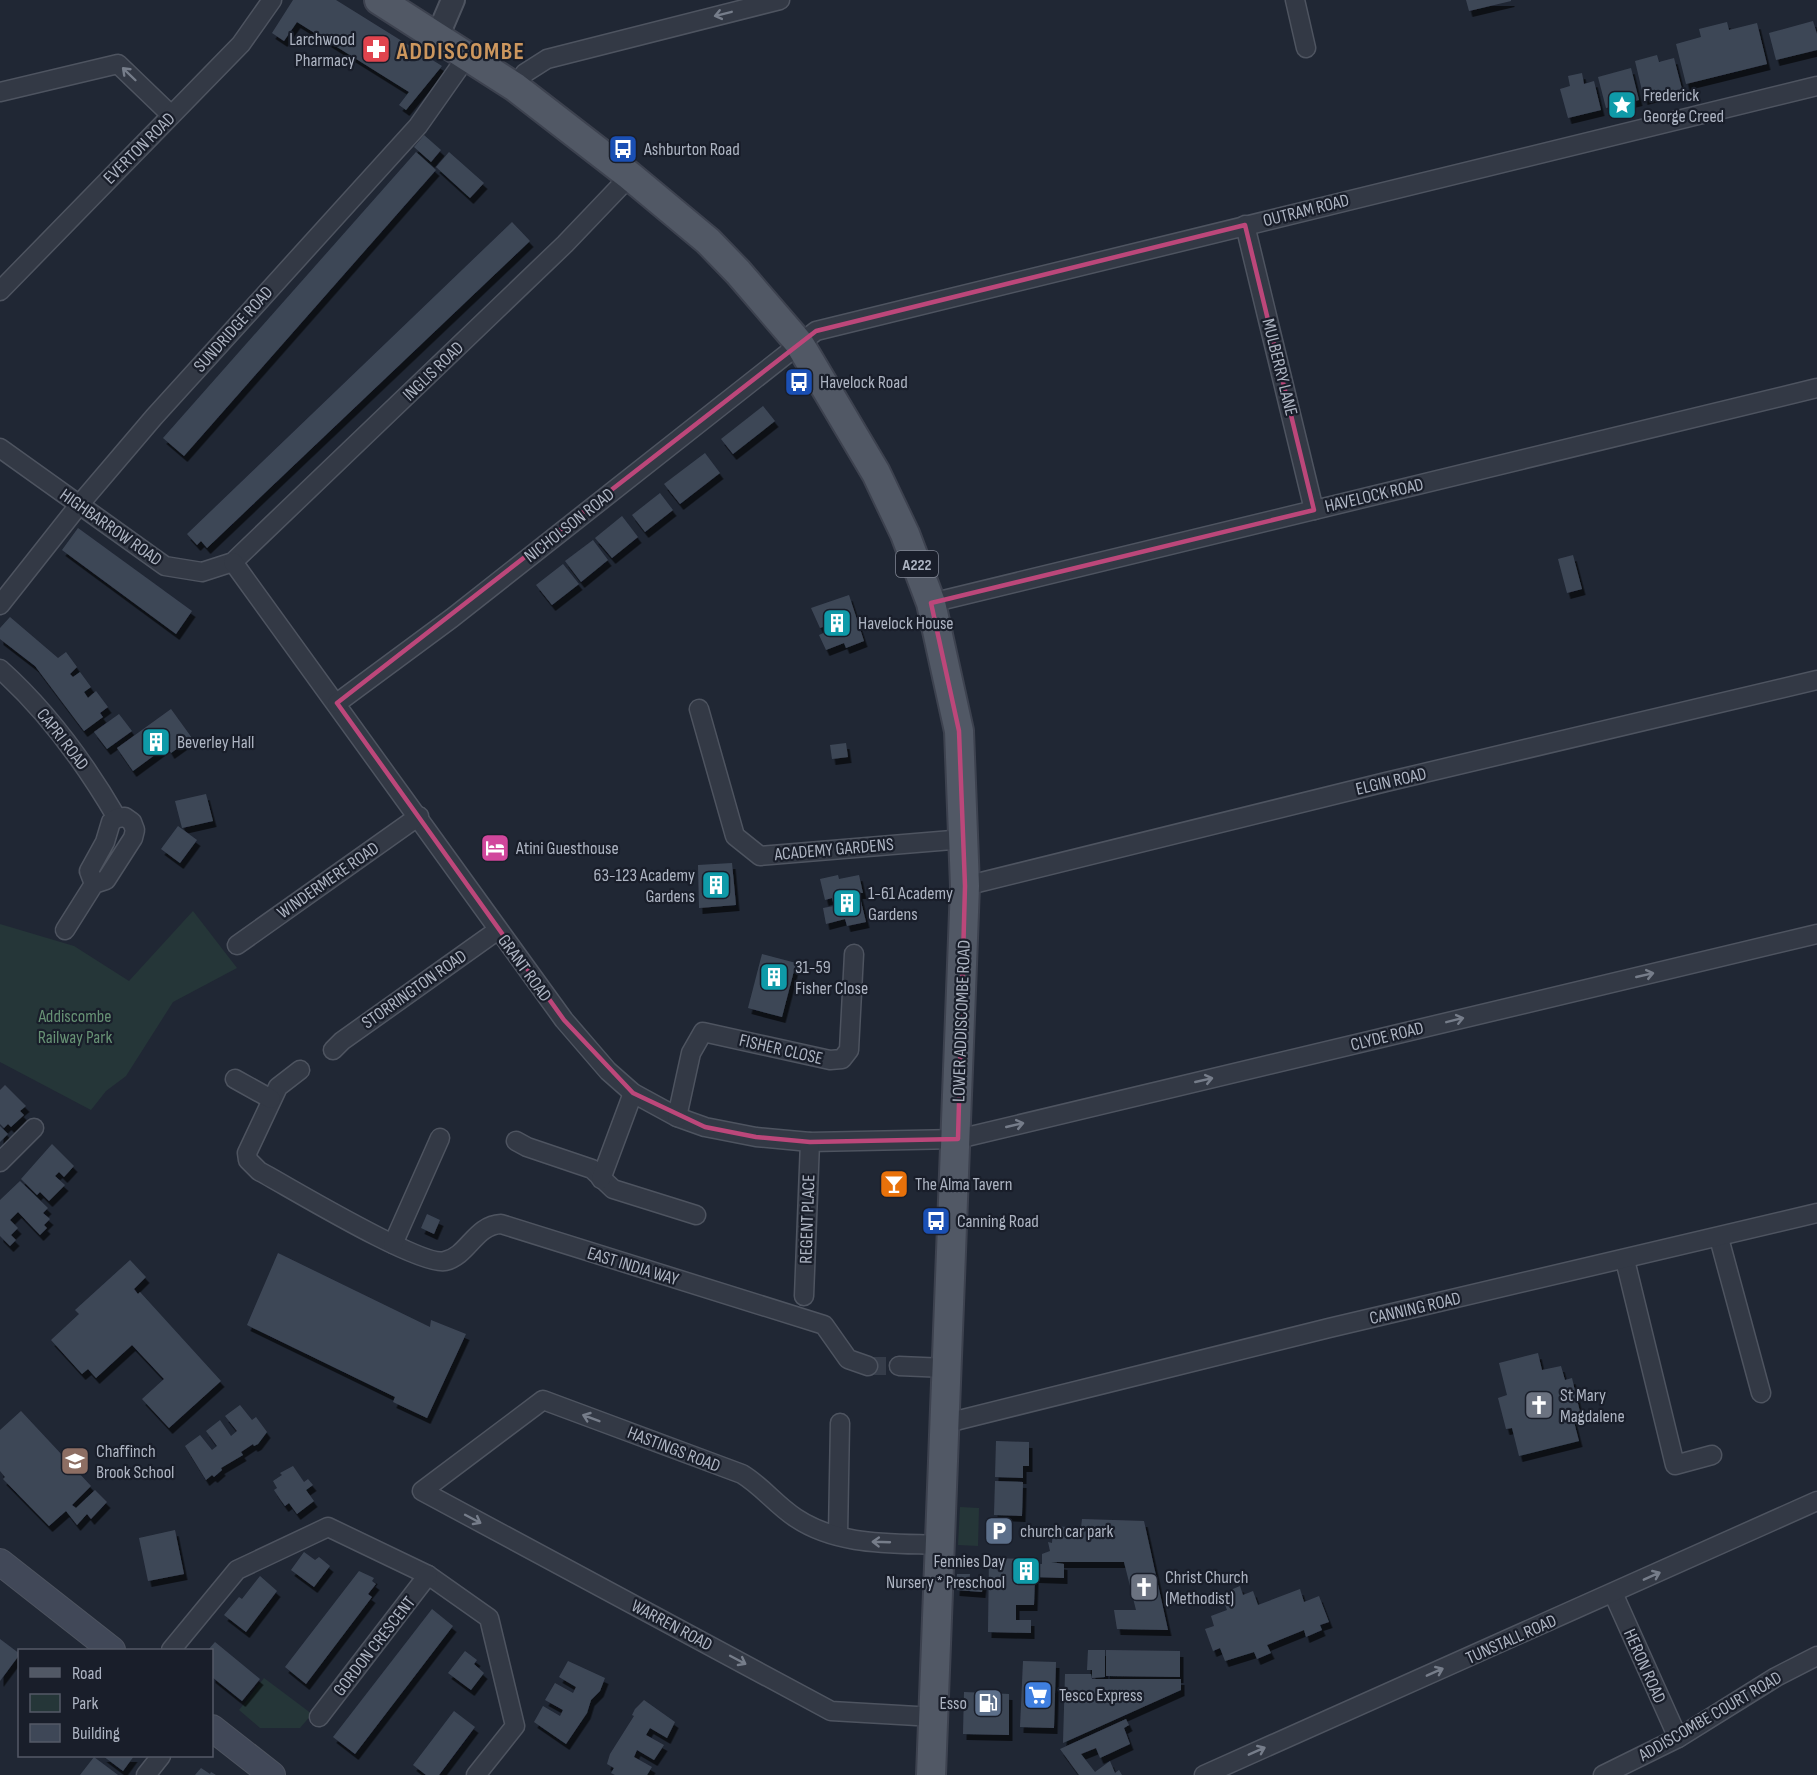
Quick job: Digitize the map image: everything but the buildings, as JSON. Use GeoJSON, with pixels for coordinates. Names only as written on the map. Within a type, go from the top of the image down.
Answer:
{"type":"FeatureCollection","features":[{"type":"Feature","properties":{"kind":"main road","name":"LOWER ADDISCOMBE ROAD"},"geometry":{"type":"LineString","coordinates":[[379,0],[438,35],[515,87],[630,176],[708,241],[799,343],[876,473],[905,534],[931,603],[959,731],[966,886],[958,1138],[946,1368],[931,1775]]}},
{"type":"Feature","properties":{"kind":"main road"},"geometry":{"type":"LineString","coordinates":[[0,1562],[110,1649]]}},
{"type":"Feature","properties":{"kind":"main road"},"geometry":{"type":"LineString","coordinates":[[213,1729],[273,1775]]}},
{"type":"Feature","properties":{"kind":"street","name":"EVERTON ROAD"},"geometry":{"type":"LineString","coordinates":[[0,291],[241,44],[272,0]]}},
{"type":"Feature","properties":{"kind":"street"},"geometry":{"type":"LineString","coordinates":[[438,35],[453,0]]}},
{"type":"Feature","properties":{"kind":"street"},"geometry":{"type":"LineString","coordinates":[[515,87],[525,73],[547,59],[780,0]]}},
{"type":"Feature","properties":{"kind":"street"},"geometry":{"type":"LineString","coordinates":[[1294,0],[1306,48]]}},
{"type":"Feature","properties":{"kind":"street","name":"SUNDRIDGE ROAD"},"geometry":{"type":"LineString","coordinates":[[0,605],[79,505],[154,417],[418,126],[468,55]]}},
{"type":"Feature","properties":{"kind":"street"},"geometry":{"type":"LineString","coordinates":[[0,92],[118,64],[171,115]]}},
{"type":"Feature","properties":{"kind":"street","name":"OUTRAM ROAD"},"geometry":{"type":"LineString","coordinates":[[799,343],[816,331],[1817,86]]}},
{"type":"Feature","properties":{"kind":"street","name":"INGLIS ROAD"},"geometry":{"type":"LineString","coordinates":[[233,562],[565,244],[630,176]]}},
{"type":"Feature","properties":{"kind":"street","name":"MULBERRY LANE"},"geometry":{"type":"LineString","coordinates":[[1245,225],[1314,510]]}},
{"type":"Feature","properties":{"kind":"street","name":"NICHOLSON ROAD"},"geometry":{"type":"LineString","coordinates":[[337,703],[452,618],[799,343]]}},
{"type":"Feature","properties":{"kind":"street","name":"HAVELOCK ROAD"},"geometry":{"type":"LineString","coordinates":[[931,603],[1817,388]]}},
{"type":"Feature","properties":{"kind":"street","name":"HIGHBARROW ROAD"},"geometry":{"type":"LineString","coordinates":[[0,448],[165,566],[202,572],[233,562]]}},
{"type":"Feature","properties":{"kind":"street","name":"GRANT ROAD"},"geometry":{"type":"LineString","coordinates":[[233,562],[419,816],[564,1020],[608,1071],[633,1093],[677,1117],[726,1131],[810,1142],[958,1138]]}},
{"type":"Feature","properties":{"kind":"street","name":"CAPRI ROAD"},"geometry":{"type":"LineString","coordinates":[[0,669],[27,693],[54,725],[96,782],[117,818]]}},
{"type":"Feature","properties":{"kind":"street","name":"ELGIN ROAD"},"geometry":{"type":"LineString","coordinates":[[966,886],[1386,782],[1817,680]]}},
{"type":"Feature","properties":{"kind":"street","name":"ACADEMY GARDENS"},"geometry":{"type":"LineString","coordinates":[[699,709],[735,836],[760,856],[964,839]]}},
{"type":"Feature","properties":{"kind":"street","name":"WINDERMERE ROAD"},"geometry":{"type":"LineString","coordinates":[[237,945],[419,816]]}},
{"type":"Feature","properties":{"kind":"street","name":"CAPRI ROAD"},"geometry":{"type":"LineString","coordinates":[[65,930],[94,884],[106,880],[123,854],[135,830],[132,822],[125,818],[117,818],[111,822],[105,842],[89,872],[94,884]]}},
{"type":"Feature","properties":{"kind":"street"},"geometry":{"type":"LineString","coordinates":[[105,842],[123,854]]}},
{"type":"Feature","properties":{"kind":"street","name":"STORRINGTON ROAD"},"geometry":{"type":"LineString","coordinates":[[333,1050],[342,1041],[498,930]]}},
{"type":"Feature","properties":{"kind":"street","name":"CLYDE ROAD"},"geometry":{"type":"LineString","coordinates":[[958,1138],[1817,934]]}},
{"type":"Feature","properties":{"kind":"street","name":"FISHER CLOSE"},"geometry":{"type":"LineString","coordinates":[[677,1117],[691,1053],[703,1032],[830,1060],[842,1059],[849,1050],[854,954]]}},
{"type":"Feature","properties":{"kind":"street","name":"EAST INDIA WAY"},"geometry":{"type":"LineString","coordinates":[[300,1070],[278,1087],[271,1099],[247,1153],[248,1160],[252,1166],[393,1244],[433,1260],[444,1261],[454,1256],[490,1224],[501,1224],[824,1325],[848,1359],[868,1366]]}},
{"type":"Feature","properties":{"kind":"street"},"geometry":{"type":"LineString","coordinates":[[235,1079],[271,1099]]}},
{"type":"Feature","properties":{"kind":"street"},"geometry":{"type":"LineString","coordinates":[[601,1179],[633,1093]]}},
{"type":"Feature","properties":{"kind":"street"},"geometry":{"type":"LineString","coordinates":[[0,1162],[34,1128]]}},
{"type":"Feature","properties":{"kind":"street"},"geometry":{"type":"LineString","coordinates":[[393,1244],[440,1137]]}},
{"type":"Feature","properties":{"kind":"street"},"geometry":{"type":"LineString","coordinates":[[516,1141],[527,1148],[592,1169],[613,1189],[696,1215]]}},
{"type":"Feature","properties":{"kind":"street","name":"REGENT PLACE"},"geometry":{"type":"LineString","coordinates":[[804,1296],[810,1142]]}},
{"type":"Feature","properties":{"kind":"street","name":"CANNING ROAD"},"geometry":{"type":"LineString","coordinates":[[944,1424],[1329,1328],[1817,1214]]}},
{"type":"Feature","properties":{"kind":"street"},"geometry":{"type":"LineString","coordinates":[[1719,1238],[1761,1393]]}},
{"type":"Feature","properties":{"kind":"street"},"geometry":{"type":"LineString","coordinates":[[1625,1260],[1675,1466],[1712,1455]]}},
{"type":"Feature","properties":{"kind":"street"},"geometry":{"type":"LineString","coordinates":[[899,1366],[946,1368]]}},
{"type":"Feature","properties":{"kind":"street","name":"HASTINGS ROAD"},"geometry":{"type":"LineString","coordinates":[[422,1491],[543,1400],[742,1474],[756,1482],[798,1520],[811,1528],[859,1542],[940,1545]]}},
{"type":"Feature","properties":{"kind":"street"},"geometry":{"type":"LineString","coordinates":[[838,1535],[840,1423]]}},
{"type":"Feature","properties":{"kind":"street","name":"WARREN ROAD"},"geometry":{"type":"LineString","coordinates":[[422,1491],[831,1711],[934,1717]]}},
{"type":"Feature","properties":{"kind":"street","name":"TUNSTALL ROAD"},"geometry":{"type":"LineString","coordinates":[[1204,1775],[1817,1501]]}},
{"type":"Feature","properties":{"kind":"street","name":"GORDON CRESCENT"},"geometry":{"type":"LineString","coordinates":[[172,1649],[237,1570],[328,1527],[428,1575],[489,1618],[515,1726],[476,1775]]}},
{"type":"Feature","properties":{"kind":"street","name":"GORDON CRESCENT"},"geometry":{"type":"LineString","coordinates":[[319,1717],[428,1575]]}},
{"type":"Feature","properties":{"kind":"street","name":"HERON ROAD"},"geometry":{"type":"LineString","coordinates":[[1613,1593],[1678,1738]]}},
{"type":"Feature","properties":{"kind":"street","name":"ADDISCOMBE COURT ROAD"},"geometry":{"type":"LineString","coordinates":[[1603,1775],[1678,1738],[1776,1677],[1817,1656]]}},
{"type":"Feature","properties":{"kind":"street"},"geometry":{"type":"LineString","coordinates":[[146,1775],[160,1757]]}},
{"type":"Feature","properties":{"kind":"highlighted area"},"geometry":{"type":"Polygon","coordinates":[[[1245,225],[1314,510],[931,603],[959,731],[965,886],[958,1139],[810,1142],[756,1137],[705,1127],[633,1093],[564,1020],[337,703],[816,331],[1245,225]]]}},
{"type":"Feature","properties":{"kind":"green space","name":"Addiscombe Railway Park"},"geometry":{"type":"Polygon","coordinates":[[[193,911],[237,968],[173,1002],[126,1076],[106,1091],[91,1110],[0,1062],[0,924],[74,946],[129,981],[193,911]]]}},
{"type":"Feature","properties":{"kind":"green space"},"geometry":{"type":"Polygon","coordinates":[[[960,1507],[979,1508],[978,1546],[958,1545],[960,1507]]]}},
{"type":"Feature","properties":{"kind":"green space"},"geometry":{"type":"Polygon","coordinates":[[[264,1678],[312,1714],[300,1728],[260,1728],[239,1710],[264,1678]]]}},
{"type":"Feature","properties":{"kind":"tunnel"},"geometry":{"type":"LineString","coordinates":[[868,1366],[899,1366]]}},
{"type":"Feature","properties":{"kind":"place","name":"Larchwood Pharmacy"},"geometry":{"type":"Point","coordinates":[376,49]}},
{"type":"Feature","properties":{"kind":"place","name":"Frederick George Creed"},"geometry":{"type":"Point","coordinates":[1622,105]}},
{"type":"Feature","properties":{"kind":"place","name":"Ashburton Road"},"geometry":{"type":"Point","coordinates":[623,149]}},
{"type":"Feature","properties":{"kind":"place","name":"Havelock Road"},"geometry":{"type":"Point","coordinates":[799,382]}},
{"type":"Feature","properties":{"kind":"place","name":"Havelock House"},"geometry":{"type":"Point","coordinates":[837,623]}},
{"type":"Feature","properties":{"kind":"place","name":"Beverley Hall"},"geometry":{"type":"Point","coordinates":[156,742]}},
{"type":"Feature","properties":{"kind":"place","name":"Atini Guesthouse"},"geometry":{"type":"Point","coordinates":[495,848]}},
{"type":"Feature","properties":{"kind":"place","name":"63-123 Academy Gardens"},"geometry":{"type":"Point","coordinates":[716,885]}},
{"type":"Feature","properties":{"kind":"place","name":"1-61 Academy Gardens"},"geometry":{"type":"Point","coordinates":[847,903]}},
{"type":"Feature","properties":{"kind":"place","name":"31-59 Fisher Close"},"geometry":{"type":"Point","coordinates":[774,977]}},
{"type":"Feature","properties":{"kind":"place","name":"The Alma Tavern"},"geometry":{"type":"Point","coordinates":[894,1184]}},
{"type":"Feature","properties":{"kind":"place","name":"Canning Road"},"geometry":{"type":"Point","coordinates":[936,1221]}},
{"type":"Feature","properties":{"kind":"place","name":"St Mary Magdalene"},"geometry":{"type":"Point","coordinates":[1539,1405]}},
{"type":"Feature","properties":{"kind":"place","name":"Chaffinch Brook School"},"geometry":{"type":"Point","coordinates":[75,1461]}},
{"type":"Feature","properties":{"kind":"place","name":"church car park"},"geometry":{"type":"Point","coordinates":[999,1531]}},
{"type":"Feature","properties":{"kind":"place","name":"Fennies Day Nursery * Preschool"},"geometry":{"type":"Point","coordinates":[1026,1571]}},
{"type":"Feature","properties":{"kind":"place","name":"Christ Church (Methodist)"},"geometry":{"type":"Point","coordinates":[1144,1587]}},
{"type":"Feature","properties":{"kind":"place","name":"Tesco Express"},"geometry":{"type":"Point","coordinates":[1038,1695]}},
{"type":"Feature","properties":{"kind":"place","name":"Esso"},"geometry":{"type":"Point","coordinates":[988,1703]}},
{"type":"Feature","properties":{"kind":"district","name":"ADDISCOMBE"},"geometry":{"type":"Point","coordinates":[461,51]}}]}
